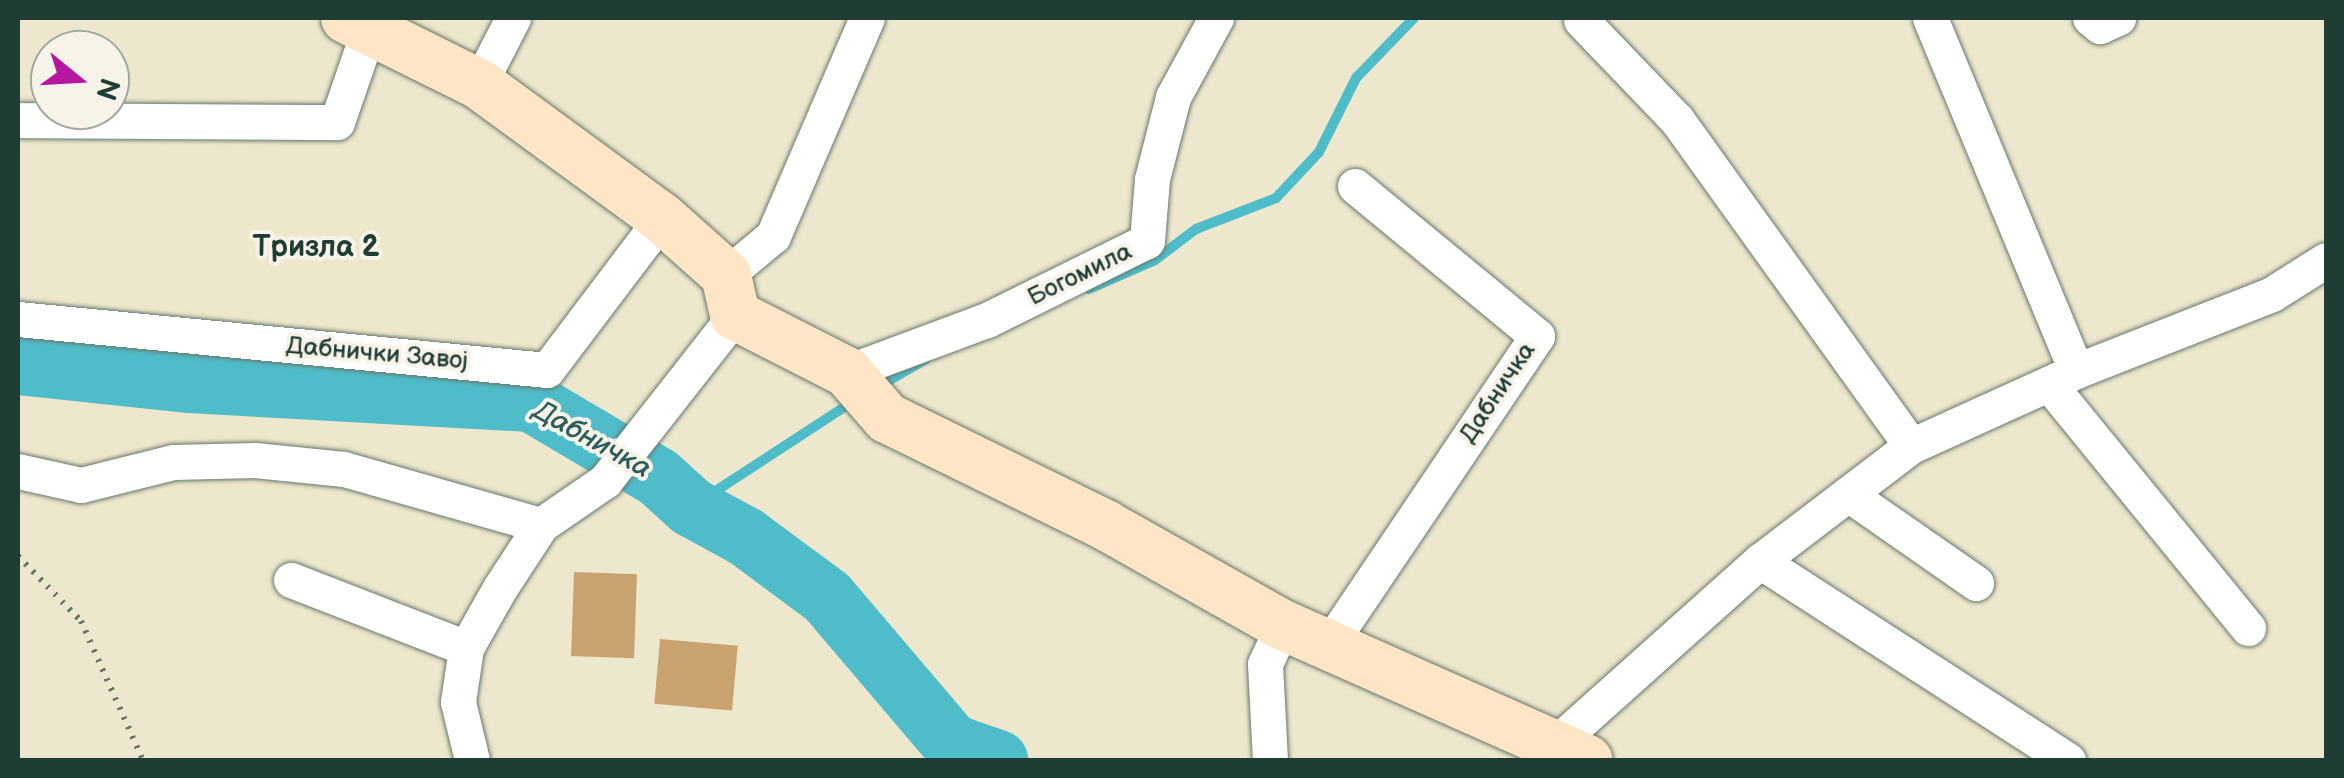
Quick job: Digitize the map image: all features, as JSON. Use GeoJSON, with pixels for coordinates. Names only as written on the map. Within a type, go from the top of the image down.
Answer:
{"type":"FeatureCollection","features":[{"type":"Feature","properties":{"kind":"street"},"geometry":{"type":"LineString","coordinates":[[479,84],[513,18]]}},
{"type":"Feature","properties":{"kind":"street"},"geometry":{"type":"LineString","coordinates":[[472,760],[458,702],[466,648],[541,526],[605,481],[773,236],[867,18]]}},
{"type":"Feature","properties":{"kind":"street","name":"Богомила"},"geometry":{"type":"LineString","coordinates":[[847,372],[987,320],[1147,242],[1152,179],[1173,97],[1216,18]]}},
{"type":"Feature","properties":{"kind":"street"},"geometry":{"type":"LineString","coordinates":[[2090,18],[2100,26],[2118,18]]}},
{"type":"Feature","properties":{"kind":"street"},"geometry":{"type":"LineString","coordinates":[[1934,19],[2063,377],[2248,628]]}},
{"type":"Feature","properties":{"kind":"street"},"geometry":{"type":"LineString","coordinates":[[1581,20],[1677,120],[1911,446]]}},
{"type":"Feature","properties":{"kind":"street"},"geometry":{"type":"LineString","coordinates":[[18,120],[337,122],[357,25],[479,84],[662,218],[730,295],[847,372],[887,418],[1107,526],[1283,625],[1570,753],[1760,561],[1911,446],[2063,377],[2272,294],[2326,260]]}},
{"type":"Feature","properties":{"kind":"street","name":"Дабничка"},"geometry":{"type":"LineString","coordinates":[[1328,646],[1537,336],[1355,186]]}},
{"type":"Feature","properties":{"kind":"street","name":"Дабнички Завој"},"geometry":{"type":"LineString","coordinates":[[18,319],[546,370],[662,218]]}},
{"type":"Feature","properties":{"kind":"street"},"geometry":{"type":"LineString","coordinates":[[18,471],[81,486],[173,462],[255,460],[344,469],[541,526]]}},
{"type":"Feature","properties":{"kind":"street"},"geometry":{"type":"LineString","coordinates":[[1848,494],[1976,583]]}},
{"type":"Feature","properties":{"kind":"street"},"geometry":{"type":"LineString","coordinates":[[1760,561],[2068,760]]}},
{"type":"Feature","properties":{"kind":"street"},"geometry":{"type":"LineString","coordinates":[[290,580],[466,648]]}},
{"type":"Feature","properties":{"kind":"street"},"geometry":{"type":"LineString","coordinates":[[1270,760],[1265,664],[1283,625]]}},
{"type":"Feature","properties":{"kind":"path"},"geometry":{"type":"LineString","coordinates":[[18,556],[81,620],[143,760]]}},
{"type":"Feature","properties":{"kind":"building"},"geometry":{"type":"Polygon","coordinates":[[[574,572],[637,574],[634,658],[571,656],[574,572]]]}},
{"type":"Feature","properties":{"kind":"building"},"geometry":{"type":"Polygon","coordinates":[[[660,639],[738,646],[732,711],[654,704],[660,639]]]}},
{"type":"Feature","properties":{"kind":"waterway"},"geometry":{"type":"LineString","coordinates":[[1089,289],[1155,260],[1196,229],[1276,198],[1319,152],[1356,78],[1414,18]]}},
{"type":"Feature","properties":{"kind":"waterway"},"geometry":{"type":"LineString","coordinates":[[876,388],[926,359]]}},
{"type":"Feature","properties":{"kind":"waterway","name":"Дабничка"},"geometry":{"type":"LineString","coordinates":[[18,365],[190,383],[531,402],[658,477],[691,507],[746,537],[827,597],[952,744],[998,760]]}},
{"type":"Feature","properties":{"kind":"waterway"},"geometry":{"type":"LineString","coordinates":[[691,507],[852,402]]}},
{"type":"Feature","properties":{"kind":"district","name":"Тризла 2"},"geometry":{"type":"Point","coordinates":[316,247]}}]}
